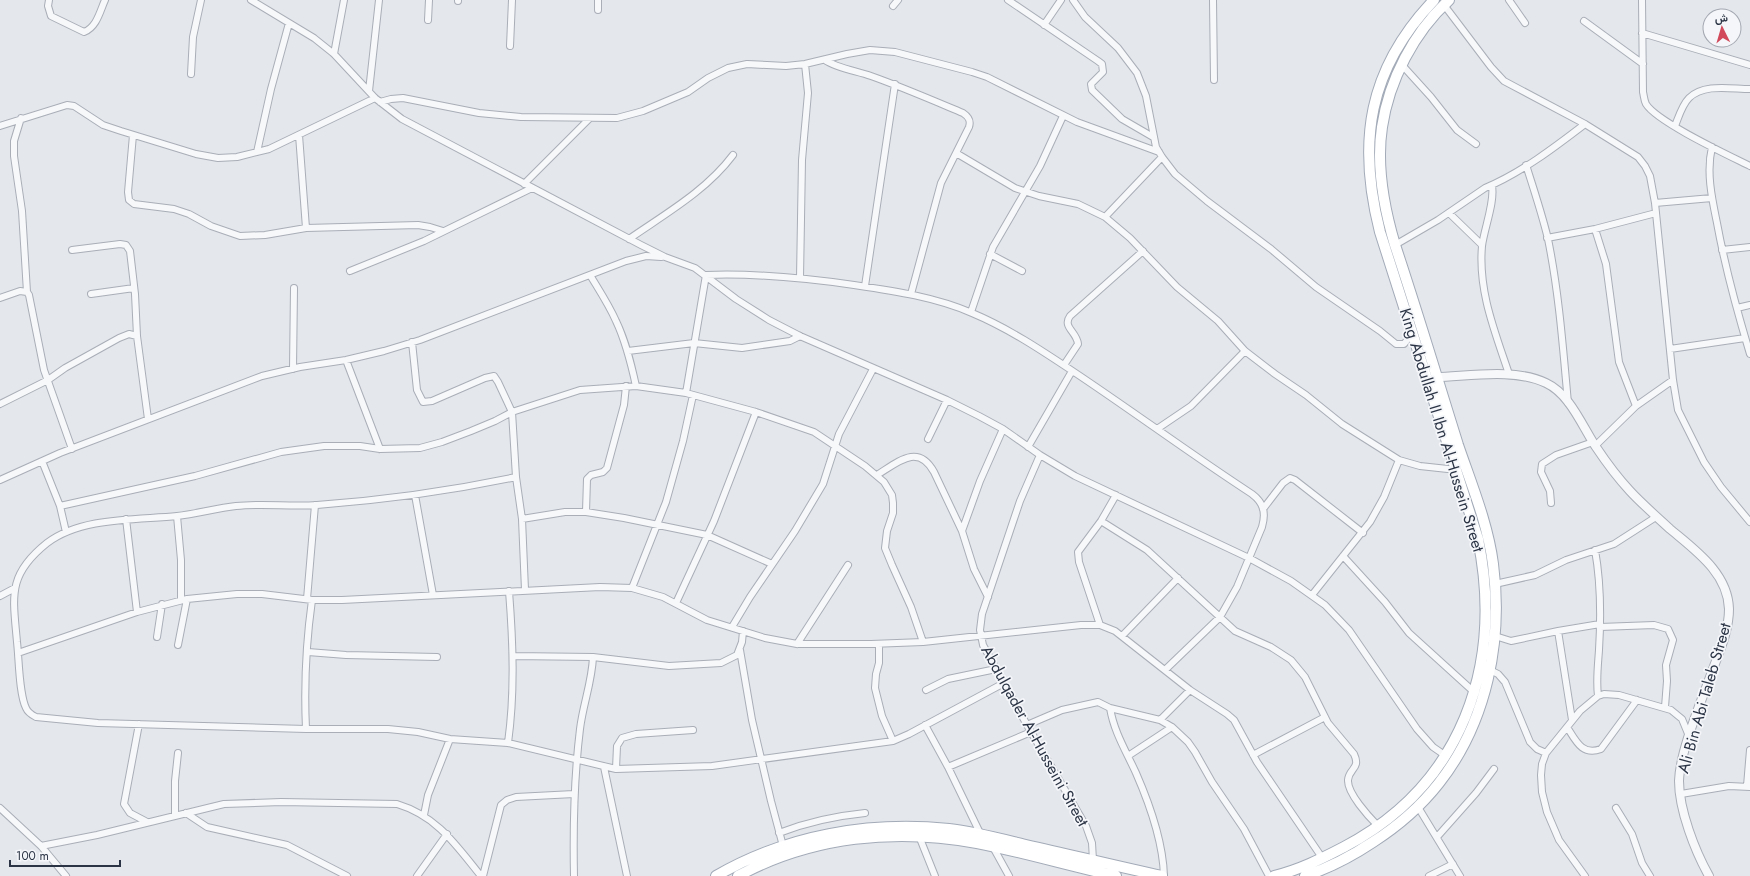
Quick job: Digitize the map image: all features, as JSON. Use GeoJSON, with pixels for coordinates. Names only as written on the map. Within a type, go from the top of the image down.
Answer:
{"type":"FeatureCollection","features":[{"type":"Feature","properties":{"kind":"main road","name":"King Abdullah II Ibn Al-Hussein Street"},"geometry":{"type":"LineString","coordinates":[[1274,876],[1298,870],[1354,842],[1425,792],[1447,772],[1469,731],[1482,700],[1490,670],[1495,636],[1495,584],[1490,548],[1467,487],[1457,470],[1412,334],[1377,222],[1369,176],[1368,146],[1372,114],[1389,64],[1408,30],[1434,0]]}},
{"type":"Feature","properties":{"kind":"main road","name":"King Abdullah II Ibn Al-Hussein Street"},"geometry":{"type":"LineString","coordinates":[[1310,875],[1345,859],[1369,844],[1418,807],[1436,770],[1446,756],[1465,716],[1474,692],[1484,649],[1487,600],[1484,569],[1478,539],[1467,487],[1436,377],[1395,245],[1385,201],[1381,162],[1381,138],[1386,107],[1402,65],[1420,33],[1446,3]]}},
{"type":"Feature","properties":{"kind":"main road"},"geometry":{"type":"LineString","coordinates":[[716,876],[756,856],[783,846],[836,833],[861,829],[894,827],[950,830],[980,835],[1163,876]]}},
{"type":"Feature","properties":{"kind":"main road"},"geometry":{"type":"LineString","coordinates":[[738,876],[755,867],[791,853],[834,841],[884,836],[919,836],[993,846],[1093,874],[1116,876]]}},
{"type":"Feature","properties":{"kind":"street"},"geometry":{"type":"LineString","coordinates":[[48,0],[51,16],[84,32],[90,30],[94,26],[105,0]]}},
{"type":"Feature","properties":{"kind":"street"},"geometry":{"type":"LineString","coordinates":[[191,74],[193,37],[201,0]]}},
{"type":"Feature","properties":{"kind":"street"},"geometry":{"type":"LineString","coordinates":[[251,0],[314,38],[334,54],[378,100],[402,119],[629,239],[665,257],[690,266],[706,275],[736,299],[769,320],[800,336],[947,400],[1003,429],[1040,455],[1075,476],[1249,558],[1276,572],[1312,594],[1349,630],[1421,733],[1433,747],[1446,756]]}},
{"type":"Feature","properties":{"kind":"street"},"geometry":{"type":"LineString","coordinates":[[334,54],[344,0]]}},
{"type":"Feature","properties":{"kind":"street"},"geometry":{"type":"LineString","coordinates":[[369,91],[379,0]]}},
{"type":"Feature","properties":{"kind":"street"},"geometry":{"type":"LineString","coordinates":[[428,20],[429,0]]}},
{"type":"Feature","properties":{"kind":"street"},"geometry":{"type":"LineString","coordinates":[[510,46],[512,0]]}},
{"type":"Feature","properties":{"kind":"street"},"geometry":{"type":"LineString","coordinates":[[598,0],[598,10]]}},
{"type":"Feature","properties":{"kind":"street"},"geometry":{"type":"LineString","coordinates":[[893,6],[898,0]]}},
{"type":"Feature","properties":{"kind":"street"},"geometry":{"type":"LineString","coordinates":[[1008,0],[1072,42],[1102,64],[1103,72],[1091,84],[1092,90],[1122,119],[1154,137]]}},
{"type":"Feature","properties":{"kind":"street"},"geometry":{"type":"LineString","coordinates":[[1044,25],[1061,0]]}},
{"type":"Feature","properties":{"kind":"street"},"geometry":{"type":"LineString","coordinates":[[1073,0],[1088,20],[1122,52],[1137,73],[1146,96],[1154,137],[1160,155],[1175,174],[1192,190],[1271,248],[1316,287],[1380,331],[1396,344],[1404,344],[1412,334]]}},
{"type":"Feature","properties":{"kind":"street"},"geometry":{"type":"LineString","coordinates":[[1213,0],[1214,80]]}},
{"type":"Feature","properties":{"kind":"street"},"geometry":{"type":"LineString","coordinates":[[1509,0],[1525,23]]}},
{"type":"Feature","properties":{"kind":"street"},"geometry":{"type":"LineString","coordinates":[[1642,0],[1643,92],[1647,105],[1656,114],[1675,126],[1750,166]]}},
{"type":"Feature","properties":{"kind":"street"},"geometry":{"type":"LineString","coordinates":[[1446,3],[1491,67],[1504,81],[1585,124],[1634,154],[1642,161],[1650,176],[1655,203],[1673,380],[1678,410],[1695,446],[1721,487],[1750,522]]}},
{"type":"Feature","properties":{"kind":"street"},"geometry":{"type":"LineString","coordinates":[[1584,21],[1643,64]]}},
{"type":"Feature","properties":{"kind":"street"},"geometry":{"type":"LineString","coordinates":[[257,152],[271,89],[289,23]]}},
{"type":"Feature","properties":{"kind":"street"},"geometry":{"type":"LineString","coordinates":[[1642,32],[1750,65]]}},
{"type":"Feature","properties":{"kind":"street"},"geometry":{"type":"LineString","coordinates":[[0,126],[21,118],[67,105],[74,106],[102,125],[132,135],[196,154],[212,157],[238,157],[269,149],[378,100],[404,98],[479,113],[521,117],[617,118],[643,111],[688,92],[708,78],[728,68],[748,64],[780,66],[805,64],[870,50],[895,52],[987,77],[1063,116],[1160,155]]}},
{"type":"Feature","properties":{"kind":"street"},"geometry":{"type":"LineString","coordinates":[[825,60],[836,66],[853,69],[895,84],[968,116],[970,120],[969,128],[941,183],[912,294]]}},
{"type":"Feature","properties":{"kind":"street"},"geometry":{"type":"LineString","coordinates":[[800,278],[802,160],[808,93],[805,64]]}},
{"type":"Feature","properties":{"kind":"street"},"geometry":{"type":"LineString","coordinates":[[1402,65],[1431,97],[1457,130],[1476,144]]}},
{"type":"Feature","properties":{"kind":"street"},"geometry":{"type":"LineString","coordinates":[[865,286],[895,84]]}},
{"type":"Feature","properties":{"kind":"street"},"geometry":{"type":"LineString","coordinates":[[1675,126],[1684,104],[1694,94],[1715,89],[1750,89]]}},
{"type":"Feature","properties":{"kind":"street"},"geometry":{"type":"LineString","coordinates":[[971,312],[990,254],[1040,166],[1063,116]]}},
{"type":"Feature","properties":{"kind":"street"},"geometry":{"type":"LineString","coordinates":[[21,118],[14,141],[14,156],[22,211],[27,292],[29,295],[41,359],[72,448]]}},
{"type":"Feature","properties":{"kind":"street"},"geometry":{"type":"LineString","coordinates":[[524,184],[590,118]]}},
{"type":"Feature","properties":{"kind":"street"},"geometry":{"type":"LineString","coordinates":[[1395,245],[1449,213],[1482,190],[1492,186],[1526,165],[1585,124]]}},
{"type":"Feature","properties":{"kind":"street"},"geometry":{"type":"LineString","coordinates":[[132,135],[128,192],[129,200],[134,204],[174,209],[189,214],[211,226],[240,236],[265,235],[306,228],[418,225],[442,231]]}},
{"type":"Feature","properties":{"kind":"street"},"geometry":{"type":"LineString","coordinates":[[299,135],[306,228]]}},
{"type":"Feature","properties":{"kind":"street"},"geometry":{"type":"LineString","coordinates":[[1712,147],[1710,160],[1712,198],[1722,250],[1736,308],[1750,354]]}},
{"type":"Feature","properties":{"kind":"street"},"geometry":{"type":"LineString","coordinates":[[956,153],[1006,184],[1025,192],[1078,204],[1105,217],[1143,251],[1177,287],[1218,321],[1245,351],[1274,374],[1306,395],[1342,424],[1400,460],[1420,466],[1457,470]]}},
{"type":"Feature","properties":{"kind":"street"},"geometry":{"type":"LineString","coordinates":[[629,239],[709,182],[721,171],[733,154]]}},
{"type":"Feature","properties":{"kind":"street"},"geometry":{"type":"LineString","coordinates":[[1105,217],[1160,155]]}},
{"type":"Feature","properties":{"kind":"street"},"geometry":{"type":"LineString","coordinates":[[1526,165],[1547,238],[1556,285],[1568,403]]}},
{"type":"Feature","properties":{"kind":"street"},"geometry":{"type":"LineString","coordinates":[[1492,186],[1492,195],[1482,245],[1482,272],[1485,299],[1508,374]]}},
{"type":"Feature","properties":{"kind":"street"},"geometry":{"type":"LineString","coordinates":[[350,271],[442,231],[532,188]]}},
{"type":"Feature","properties":{"kind":"street"},"geometry":{"type":"LineString","coordinates":[[1655,203],[1712,198]]}},
{"type":"Feature","properties":{"kind":"street"},"geometry":{"type":"LineString","coordinates":[[1449,213],[1482,245]]}},
{"type":"Feature","properties":{"kind":"street"},"geometry":{"type":"LineString","coordinates":[[1547,238],[1595,229],[1656,213]]}},
{"type":"Feature","properties":{"kind":"street"},"geometry":{"type":"LineString","coordinates":[[1595,229],[1606,264],[1619,362],[1636,406]]}},
{"type":"Feature","properties":{"kind":"street"},"geometry":{"type":"LineString","coordinates":[[72,250],[120,244],[126,245],[130,251],[137,336],[148,419]]}},
{"type":"Feature","properties":{"kind":"street"},"geometry":{"type":"LineString","coordinates":[[1722,250],[1750,247]]}},
{"type":"Feature","properties":{"kind":"street"},"geometry":{"type":"LineString","coordinates":[[1064,365],[1078,344],[1075,334],[1068,326],[1067,320],[1143,251]]}},
{"type":"Feature","properties":{"kind":"street"},"geometry":{"type":"LineString","coordinates":[[990,254],[1022,272]]}},
{"type":"Feature","properties":{"kind":"street"},"geometry":{"type":"LineString","coordinates":[[0,480],[72,448],[262,376],[346,360],[412,342],[626,261],[646,256],[665,257]]}},
{"type":"Feature","properties":{"kind":"street"},"geometry":{"type":"LineString","coordinates":[[706,275],[742,274],[800,278],[865,286],[912,294],[971,312],[1006,329],[1064,365],[1258,499],[1263,509],[1264,518],[1262,527],[1237,587],[1220,617],[1166,669]]}},
{"type":"Feature","properties":{"kind":"street"},"geometry":{"type":"LineString","coordinates":[[590,275],[616,319],[628,351],[636,386]]}},
{"type":"Feature","properties":{"kind":"street"},"geometry":{"type":"LineString","coordinates":[[686,393],[706,275]]}},
{"type":"Feature","properties":{"kind":"street"},"geometry":{"type":"LineString","coordinates":[[91,294],[134,288]]}},
{"type":"Feature","properties":{"kind":"street"},"geometry":{"type":"LineString","coordinates":[[293,369],[294,288]]}},
{"type":"Feature","properties":{"kind":"street"},"geometry":{"type":"LineString","coordinates":[[0,298],[20,291],[27,292]]}},
{"type":"Feature","properties":{"kind":"street"},"geometry":{"type":"LineString","coordinates":[[1736,308],[1750,305]]}},
{"type":"Feature","properties":{"kind":"street"},"geometry":{"type":"LineString","coordinates":[[0,404],[48,380],[65,368],[119,338],[129,334],[137,336]]}},
{"type":"Feature","properties":{"kind":"street"},"geometry":{"type":"LineString","coordinates":[[628,351],[694,343],[742,348],[790,341],[800,336]]}},
{"type":"Feature","properties":{"kind":"street"},"geometry":{"type":"LineString","coordinates":[[1670,349],[1745,338]]}},
{"type":"Feature","properties":{"kind":"street"},"geometry":{"type":"LineString","coordinates":[[412,342],[417,390],[423,402],[432,401],[485,378],[494,376],[512,412],[516,477],[522,519],[525,590]]}},
{"type":"Feature","properties":{"kind":"street"},"geometry":{"type":"LineString","coordinates":[[1157,429],[1191,406],[1245,351]]}},
{"type":"Feature","properties":{"kind":"street"},"geometry":{"type":"LineString","coordinates":[[346,360],[380,449]]}},
{"type":"Feature","properties":{"kind":"street"},"geometry":{"type":"LineString","coordinates":[[732,627],[750,597],[795,531],[823,484],[842,427],[873,368]]}},
{"type":"Feature","properties":{"kind":"street"},"geometry":{"type":"LineString","coordinates":[[1028,447],[1072,371]]}},
{"type":"Feature","properties":{"kind":"street","name":"Ali Bin Abi Taleb Street"},"geometry":{"type":"LineString","coordinates":[[1436,377],[1508,374],[1530,377],[1546,383],[1559,391],[1594,444],[1628,489],[1656,517],[1706,560],[1723,584],[1728,601],[1728,621],[1725,634],[1689,737],[1680,771],[1680,794],[1689,829],[1709,876]]}},
{"type":"Feature","properties":{"kind":"street"},"geometry":{"type":"LineString","coordinates":[[1551,502],[1550,491],[1541,472],[1542,464],[1556,455],[1594,444],[1636,406],[1673,380]]}},
{"type":"Feature","properties":{"kind":"street"},"geometry":{"type":"LineString","coordinates":[[586,512],[588,479],[591,475],[604,472],[607,468],[624,405],[626,386]]}},
{"type":"Feature","properties":{"kind":"street"},"geometry":{"type":"LineString","coordinates":[[60,506],[194,476],[281,452],[324,446],[360,446],[380,449],[420,448],[442,442],[495,421],[512,412],[580,390],[636,386],[686,393],[756,412],[808,430],[824,438],[877,475],[889,488],[893,503],[893,513],[887,530],[885,548],[912,607],[923,642]]}},
{"type":"Feature","properties":{"kind":"street"},"geometry":{"type":"LineString","coordinates":[[632,588],[657,525],[673,477],[693,395]]}},
{"type":"Feature","properties":{"kind":"street"},"geometry":{"type":"LineString","coordinates":[[928,439],[947,400]]}},
{"type":"Feature","properties":{"kind":"street"},"geometry":{"type":"LineString","coordinates":[[676,603],[721,503],[756,412]]}},
{"type":"Feature","properties":{"kind":"street"},"geometry":{"type":"LineString","coordinates":[[962,531],[980,481],[1003,429]]}},
{"type":"Feature","properties":{"kind":"street","name":"Abdulqader Al-Husseini Street"},"geometry":{"type":"LineString","coordinates":[[1040,455],[1020,500],[988,597],[980,624],[980,635],[983,645],[1027,725],[1086,826],[1092,843],[1093,860]]}},
{"type":"Feature","properties":{"kind":"street"},"geometry":{"type":"LineString","coordinates":[[877,475],[908,457],[922,457],[930,465],[962,531],[974,569],[988,597]]}},
{"type":"Feature","properties":{"kind":"street"},"geometry":{"type":"LineString","coordinates":[[1312,594],[1363,533],[1384,498],[1400,460]]}},
{"type":"Feature","properties":{"kind":"street"},"geometry":{"type":"LineString","coordinates":[[42,461],[60,506],[66,532]]}},
{"type":"Feature","properties":{"kind":"street"},"geometry":{"type":"LineString","coordinates":[[516,477],[456,490],[315,505],[237,506],[177,516],[126,519],[66,532],[48,543],[31,558],[18,576],[15,588],[14,605],[18,653],[22,695],[26,708],[30,714],[36,717],[60,720],[306,729],[388,729],[418,732],[450,739],[508,743],[616,769],[712,766],[893,740],[909,734],[1004,683]]}},
{"type":"Feature","properties":{"kind":"street"},"geometry":{"type":"LineString","coordinates":[[1263,509],[1283,483],[1290,478],[1295,480],[1363,533]]}},
{"type":"Feature","properties":{"kind":"street"},"geometry":{"type":"LineString","coordinates":[[1100,625],[1078,557],[1080,548],[1101,522],[1116,494]]}},
{"type":"Feature","properties":{"kind":"street"},"geometry":{"type":"LineString","coordinates":[[415,495],[433,595]]}},
{"type":"Feature","properties":{"kind":"street"},"geometry":{"type":"LineString","coordinates":[[306,729],[304,693],[308,652],[315,505]]}},
{"type":"Feature","properties":{"kind":"street"},"geometry":{"type":"LineString","coordinates":[[522,519],[565,512],[586,512],[624,518],[707,535],[772,564]]}},
{"type":"Feature","properties":{"kind":"street"},"geometry":{"type":"LineString","coordinates":[[177,516],[184,600],[178,645]]}},
{"type":"Feature","properties":{"kind":"street"},"geometry":{"type":"LineString","coordinates":[[1495,584],[1535,575],[1566,560],[1623,539],[1656,517]]}},
{"type":"Feature","properties":{"kind":"street"},"geometry":{"type":"LineString","coordinates":[[126,519],[137,612]]}},
{"type":"Feature","properties":{"kind":"street"},"geometry":{"type":"LineString","coordinates":[[1101,522],[1139,544],[1235,631],[1271,646],[1291,660],[1305,677],[1325,717],[1337,736],[1354,754],[1357,760],[1356,766],[1349,776],[1348,784],[1365,812],[1378,826]]}},
{"type":"Feature","properties":{"kind":"street"},"geometry":{"type":"LineString","coordinates":[[1595,550],[1599,573],[1600,625],[1596,680],[1598,696]]}},
{"type":"Feature","properties":{"kind":"street"},"geometry":{"type":"LineString","coordinates":[[1343,556],[1385,602],[1410,633],[1474,692]]}},
{"type":"Feature","properties":{"kind":"street"},"geometry":{"type":"LineString","coordinates":[[797,644],[848,565]]}},
{"type":"Feature","properties":{"kind":"street"},"geometry":{"type":"LineString","coordinates":[[1122,636],[1178,578]]}},
{"type":"Feature","properties":{"kind":"street"},"geometry":{"type":"LineString","coordinates":[[18,653],[162,604],[237,594],[262,594],[310,600],[342,600],[525,590],[600,587],[632,588],[663,597],[707,620],[765,638],[797,644],[878,644],[923,642],[1081,624],[1100,625],[1115,631],[1166,669],[1190,690],[1230,717],[1323,858]]}},
{"type":"Feature","properties":{"kind":"street"},"geometry":{"type":"LineString","coordinates":[[0,596],[15,588]]}},
{"type":"Feature","properties":{"kind":"street"},"geometry":{"type":"LineString","coordinates":[[508,743],[512,712],[513,656],[509,591]]}},
{"type":"Feature","properties":{"kind":"street"},"geometry":{"type":"LineString","coordinates":[[157,637],[162,604]]}},
{"type":"Feature","properties":{"kind":"street"},"geometry":{"type":"LineString","coordinates":[[1495,636],[1511,641],[1558,631],[1600,625],[1654,625],[1668,629],[1673,640],[1666,665],[1667,681],[1665,707]]}},
{"type":"Feature","properties":{"kind":"street"},"geometry":{"type":"LineString","coordinates":[[743,631],[740,650],[752,720],[783,846]]}},
{"type":"Feature","properties":{"kind":"street"},"geometry":{"type":"LineString","coordinates":[[1558,631],[1572,720]]}},
{"type":"Feature","properties":{"kind":"street"},"geometry":{"type":"LineString","coordinates":[[878,644],[879,663],[875,680],[875,688],[882,716],[893,740]]}},
{"type":"Feature","properties":{"kind":"street"},"geometry":{"type":"LineString","coordinates":[[513,656],[593,657],[669,666],[721,663],[737,655],[740,650]]}},
{"type":"Feature","properties":{"kind":"street"},"geometry":{"type":"LineString","coordinates":[[308,652],[353,656],[437,658]]}},
{"type":"Feature","properties":{"kind":"street"},"geometry":{"type":"LineString","coordinates":[[574,876],[574,794],[580,728],[592,676],[593,657]]}},
{"type":"Feature","properties":{"kind":"street"},"geometry":{"type":"LineString","coordinates":[[926,690],[948,679],[996,668]]}},
{"type":"Feature","properties":{"kind":"street"},"geometry":{"type":"LineString","coordinates":[[1490,670],[1498,674],[1505,682],[1530,742],[1537,749],[1546,753]]}},
{"type":"Feature","properties":{"kind":"street"},"geometry":{"type":"LineString","coordinates":[[1160,720],[1190,690]]}},
{"type":"Feature","properties":{"kind":"street"},"geometry":{"type":"LineString","coordinates":[[1585,876],[1564,848],[1552,826],[1544,802],[1541,769],[1546,753],[1572,720],[1598,696],[1612,694],[1665,707],[1676,713],[1682,719],[1689,737]]}},
{"type":"Feature","properties":{"kind":"street"},"geometry":{"type":"LineString","coordinates":[[1567,727],[1582,748],[1588,751],[1601,749],[1637,700]]}},
{"type":"Feature","properties":{"kind":"street"},"geometry":{"type":"LineString","coordinates":[[1027,725],[1053,713],[1098,702],[1110,708],[1160,720],[1172,727],[1188,742],[1195,752],[1212,782],[1244,829],[1269,876]]}},
{"type":"Feature","properties":{"kind":"street"},"geometry":{"type":"LineString","coordinates":[[1110,708],[1114,727],[1144,793],[1159,838],[1163,856],[1163,876]]}},
{"type":"Feature","properties":{"kind":"street"},"geometry":{"type":"LineString","coordinates":[[1253,754],[1325,717]]}},
{"type":"Feature","properties":{"kind":"street"},"geometry":{"type":"LineString","coordinates":[[139,724],[124,804],[130,813],[147,822]]}},
{"type":"Feature","properties":{"kind":"street"},"geometry":{"type":"LineString","coordinates":[[924,725],[948,768],[980,835]]}},
{"type":"Feature","properties":{"kind":"street"},"geometry":{"type":"LineString","coordinates":[[1128,756],[1172,727]]}},
{"type":"Feature","properties":{"kind":"street"},"geometry":{"type":"LineString","coordinates":[[616,769],[617,746],[622,738],[636,734],[693,730]]}},
{"type":"Feature","properties":{"kind":"street"},"geometry":{"type":"LineString","coordinates":[[948,768],[976,754],[1031,732]]}},
{"type":"Feature","properties":{"kind":"street"},"geometry":{"type":"LineString","coordinates":[[424,815],[428,795],[450,739]]}},
{"type":"Feature","properties":{"kind":"street"},"geometry":{"type":"LineString","coordinates":[[1680,794],[1729,786],[1749,787],[1750,750]]}},
{"type":"Feature","properties":{"kind":"street"},"geometry":{"type":"LineString","coordinates":[[175,816],[175,781],[178,753]]}},
{"type":"Feature","properties":{"kind":"street"},"geometry":{"type":"LineString","coordinates":[[604,767],[627,876]]}},
{"type":"Feature","properties":{"kind":"street"},"geometry":{"type":"LineString","coordinates":[[1437,837],[1476,794],[1494,769]]}},
{"type":"Feature","properties":{"kind":"street"},"geometry":{"type":"LineString","coordinates":[[482,876],[501,805],[507,800],[516,797],[574,794]]}},
{"type":"Feature","properties":{"kind":"street"},"geometry":{"type":"LineString","coordinates":[[41,846],[175,816],[209,806],[242,802],[354,802],[397,804],[413,809],[424,815],[447,834],[482,876]]}},
{"type":"Feature","properties":{"kind":"street"},"geometry":{"type":"LineString","coordinates":[[1418,807],[1460,876]]}},
{"type":"Feature","properties":{"kind":"street"},"geometry":{"type":"LineString","coordinates":[[0,808],[41,846],[66,876]]}},
{"type":"Feature","properties":{"kind":"street"},"geometry":{"type":"LineString","coordinates":[[1616,808],[1632,834],[1642,863],[1650,876]]}},
{"type":"Feature","properties":{"kind":"street"},"geometry":{"type":"LineString","coordinates":[[186,813],[206,827],[287,845],[347,876]]}},
{"type":"Feature","properties":{"kind":"street"},"geometry":{"type":"LineString","coordinates":[[779,833],[813,821],[844,815],[865,813]]}},
{"type":"Feature","properties":{"kind":"street"},"geometry":{"type":"LineString","coordinates":[[417,876],[447,834]]}},
{"type":"Feature","properties":{"kind":"street"},"geometry":{"type":"LineString","coordinates":[[919,836],[935,876]]}},
{"type":"Feature","properties":{"kind":"street"},"geometry":{"type":"LineString","coordinates":[[993,846],[1009,876]]}},
{"type":"Feature","properties":{"kind":"street"},"geometry":{"type":"LineString","coordinates":[[1429,876],[1453,864]]}}]}
